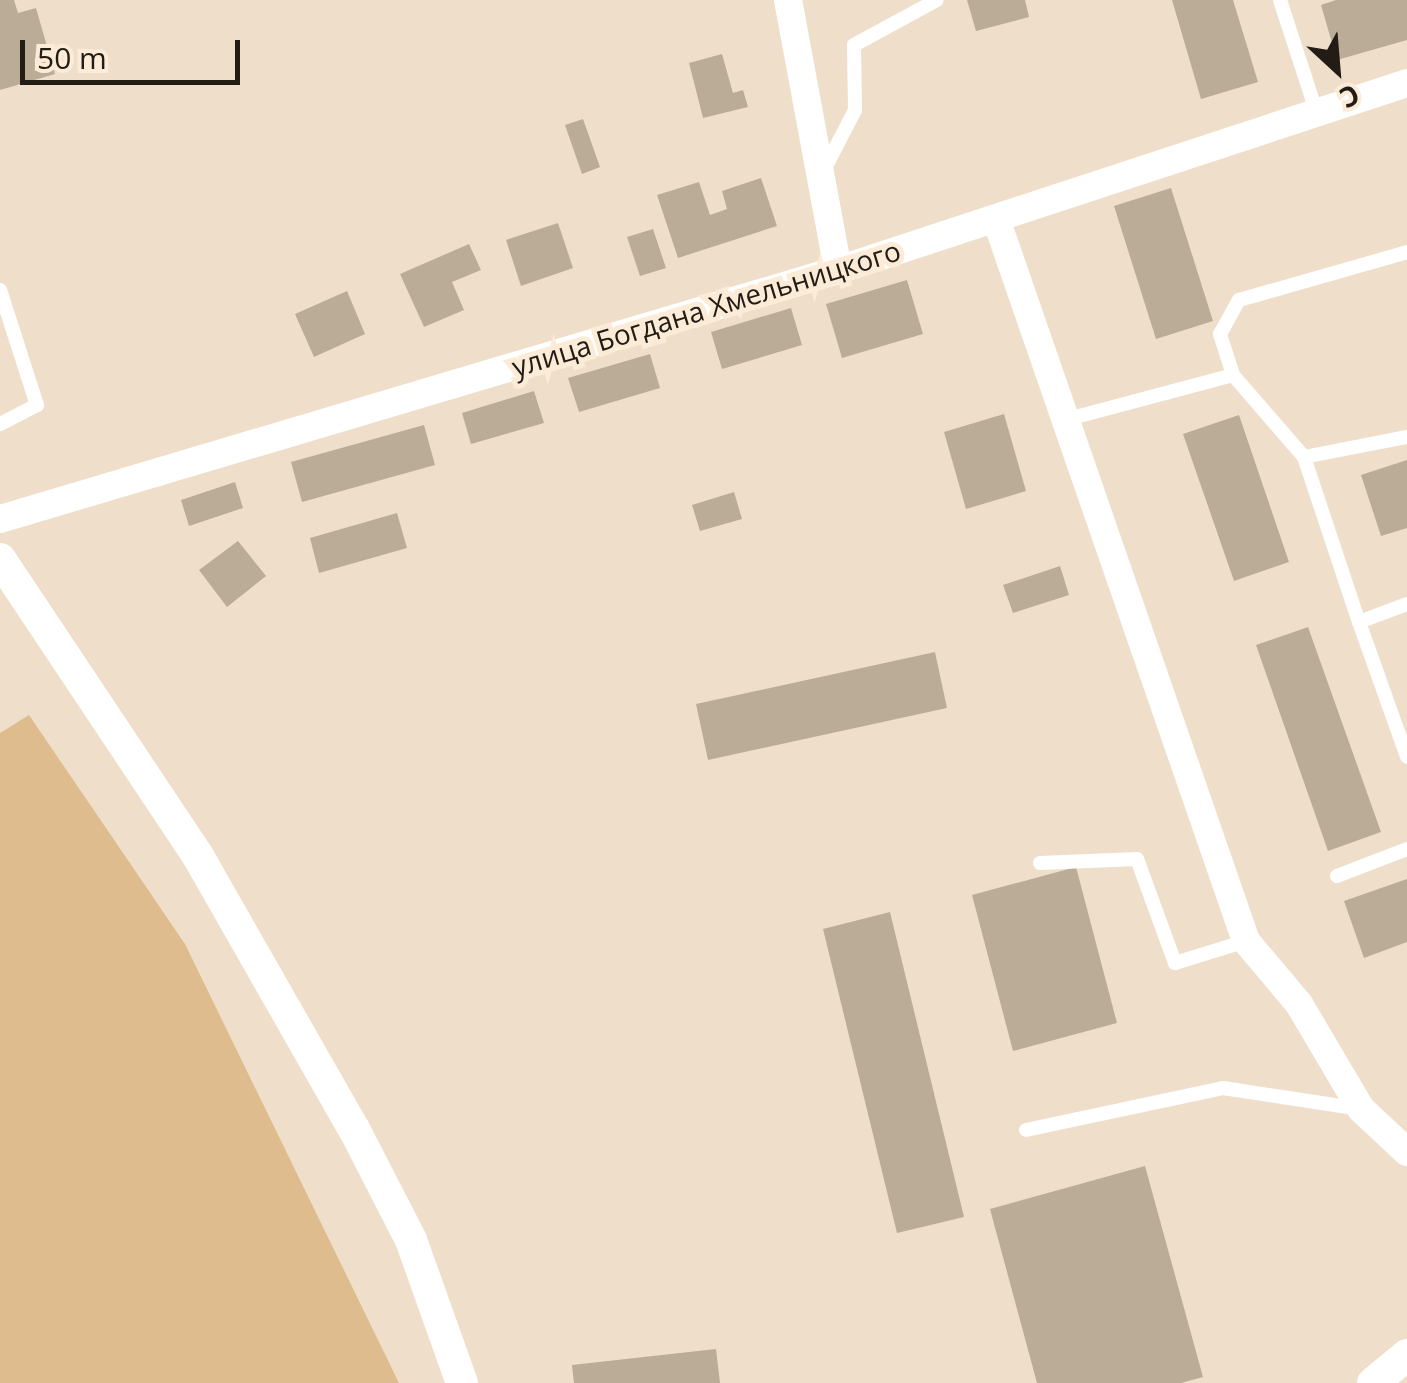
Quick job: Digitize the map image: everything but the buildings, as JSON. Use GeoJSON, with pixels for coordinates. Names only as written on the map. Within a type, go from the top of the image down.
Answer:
{"type":"FeatureCollection","features":[{"type":"Feature","properties":{"kind":"street"},"geometry":{"type":"LineString","coordinates":[[788,0],[838,270]]}},
{"type":"Feature","properties":{"kind":"street","name":"улица Богдана Хмельницкого"},"geometry":{"type":"LineString","coordinates":[[0,520],[838,270],[1407,84]]}},
{"type":"Feature","properties":{"kind":"street"},"geometry":{"type":"LineString","coordinates":[[996,219],[1246,940],[1299,1004],[1361,1109],[1407,1152]]}},
{"type":"Feature","properties":{"kind":"street"},"geometry":{"type":"LineString","coordinates":[[0,559],[198,856],[354,1129],[411,1240],[462,1383]]}},
{"type":"Feature","properties":{"kind":"street"},"geometry":{"type":"LineString","coordinates":[[1373,1383],[1407,1355]]}},
{"type":"Feature","properties":{"kind":"lane"},"geometry":{"type":"LineString","coordinates":[[820,179],[855,110],[854,45],[937,0]]}},
{"type":"Feature","properties":{"kind":"lane"},"geometry":{"type":"LineString","coordinates":[[1280,0],[1316,111]]}},
{"type":"Feature","properties":{"kind":"lane"},"geometry":{"type":"LineString","coordinates":[[1407,252],[1239,300],[1220,334],[1233,374],[1304,457],[1407,757]]}},
{"type":"Feature","properties":{"kind":"lane"},"geometry":{"type":"LineString","coordinates":[[0,290],[38,405],[0,424]]}},
{"type":"Feature","properties":{"kind":"lane"},"geometry":{"type":"LineString","coordinates":[[1068,419],[1233,374]]}},
{"type":"Feature","properties":{"kind":"lane"},"geometry":{"type":"LineString","coordinates":[[1304,457],[1407,436]]}},
{"type":"Feature","properties":{"kind":"lane"},"geometry":{"type":"LineString","coordinates":[[1359,622],[1407,604]]}},
{"type":"Feature","properties":{"kind":"lane"},"geometry":{"type":"LineString","coordinates":[[1337,876],[1407,849]]}},
{"type":"Feature","properties":{"kind":"lane"},"geometry":{"type":"LineString","coordinates":[[1040,864],[1137,859],[1176,963],[1246,940]]}},
{"type":"Feature","properties":{"kind":"lane"},"geometry":{"type":"LineString","coordinates":[[1026,1130],[1224,1088],[1361,1109]]}},
{"type":"Feature","properties":{"kind":"shaded area"},"geometry":{"type":"Polygon","coordinates":[[[29,715],[185,944],[399,1383],[0,1383],[0,733],[29,715]]]}}]}
